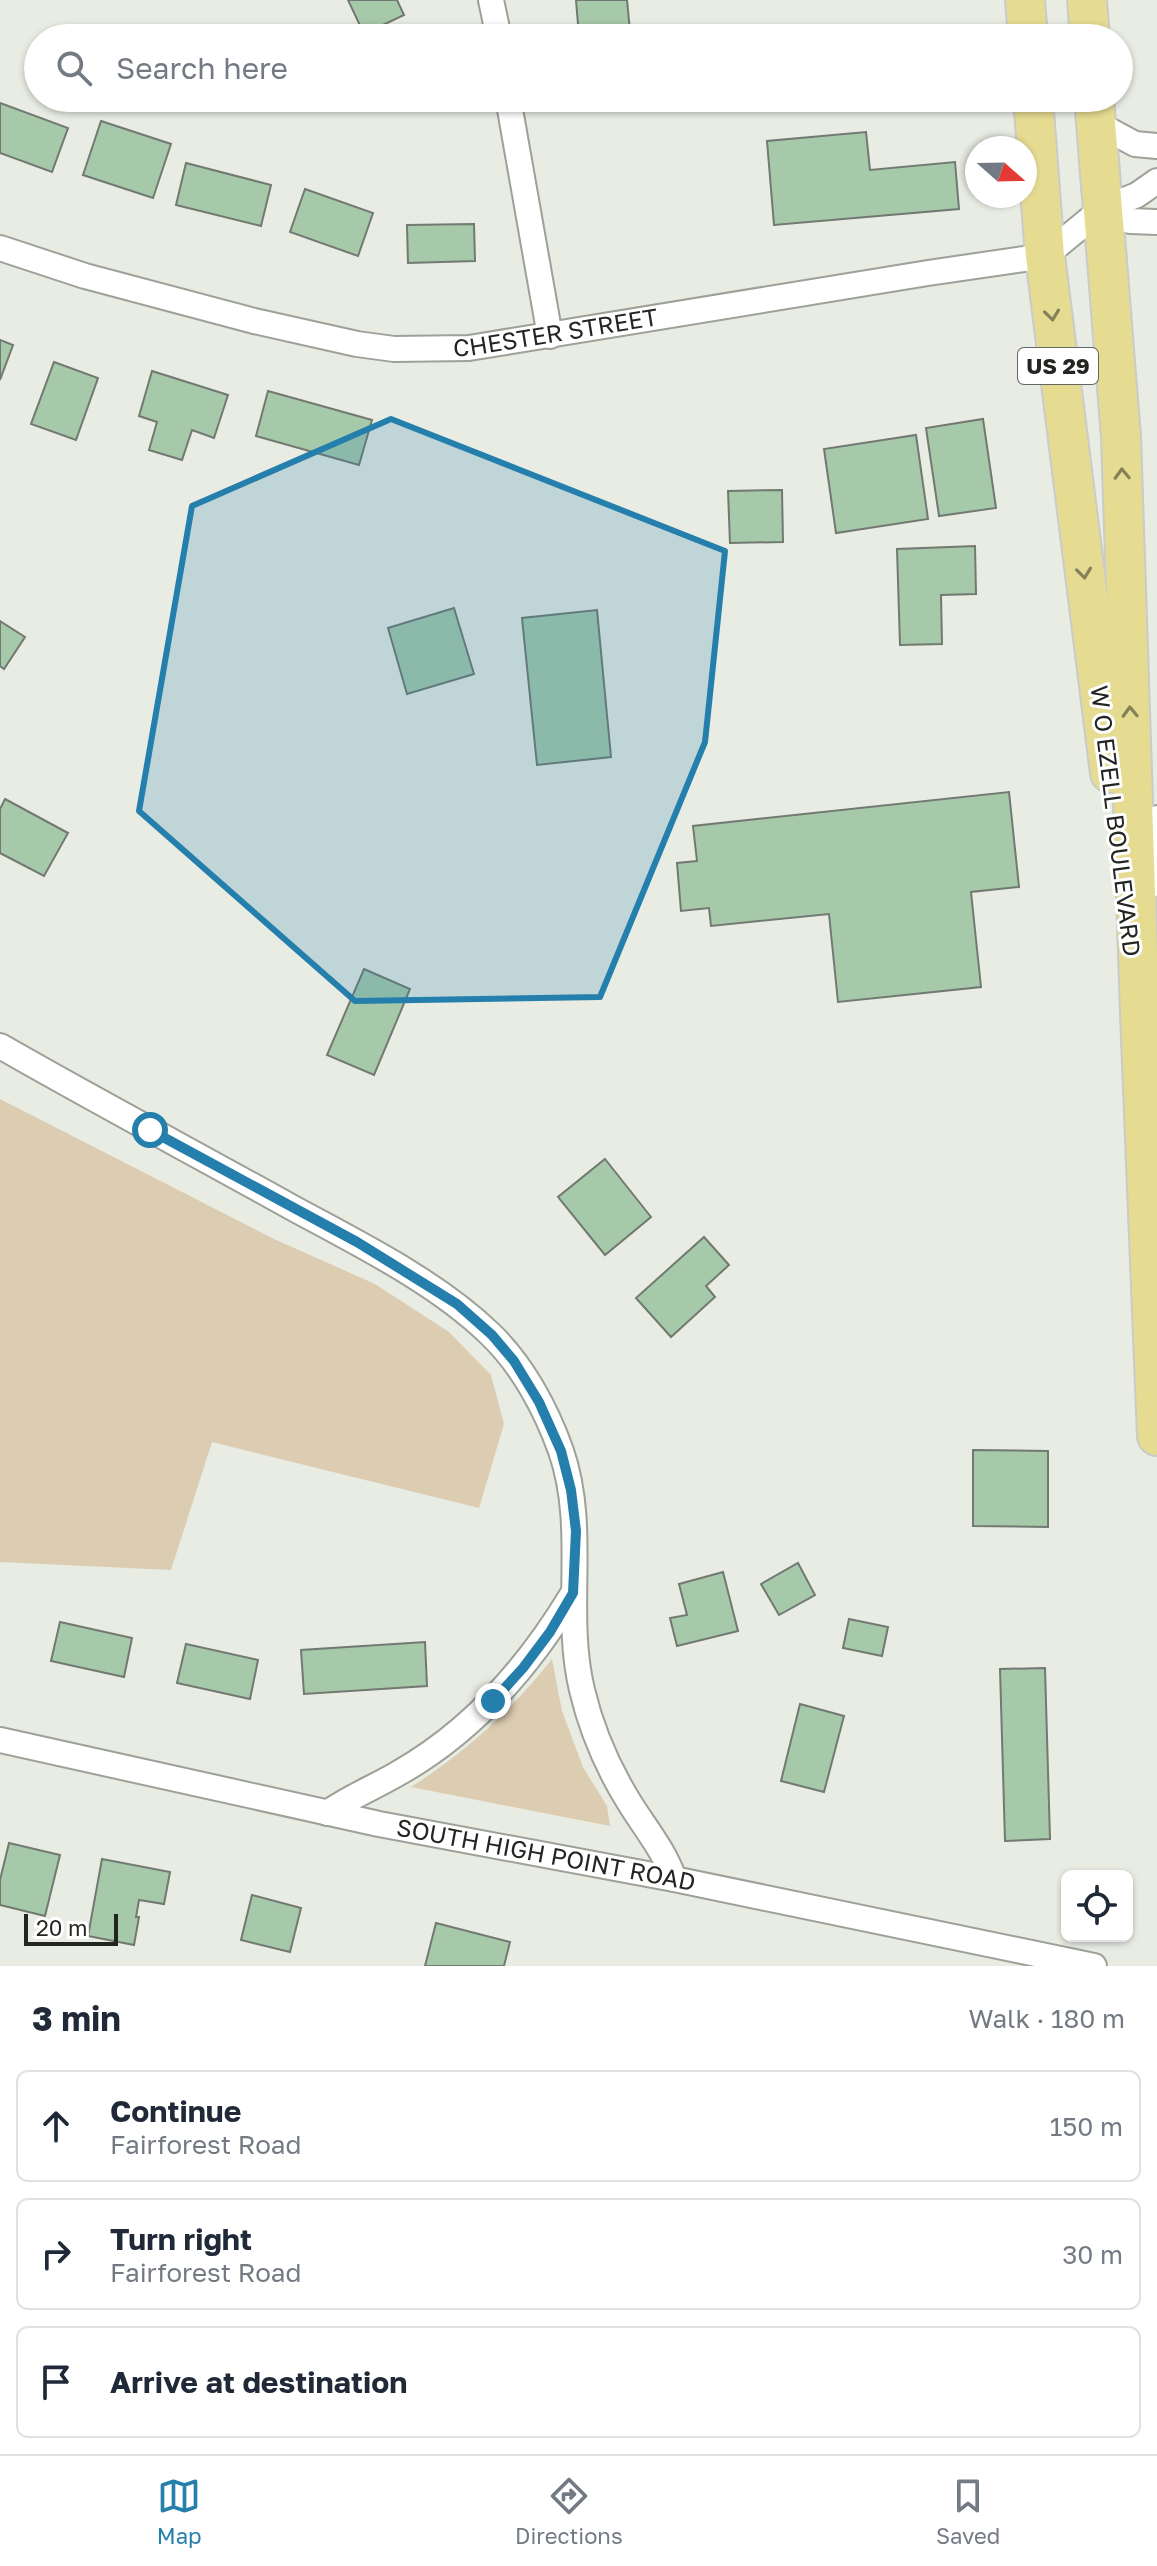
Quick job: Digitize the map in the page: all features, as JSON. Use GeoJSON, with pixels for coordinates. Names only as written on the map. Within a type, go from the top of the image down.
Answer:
{"type":"FeatureCollection","features":[{"type":"Feature","properties":{"kind":"main road"},"geometry":{"type":"LineString","coordinates":[[1025,0],[1027,24]]}},
{"type":"Feature","properties":{"kind":"main road"},"geometry":{"type":"LineString","coordinates":[[1087,0],[1089,24]]}},
{"type":"Feature","properties":{"kind":"main road","name":"W O EZELL BOULEVARD"},"geometry":{"type":"LineString","coordinates":[[1034,112],[1045,256],[1148,1012]]}},
{"type":"Feature","properties":{"kind":"main road","name":"W O EZELL BOULEVARD"},"geometry":{"type":"LineString","coordinates":[[1095,112],[1121,437],[1148,1012]]}},
{"type":"Feature","properties":{"kind":"main road","name":"US 29"},"geometry":{"type":"LineString","coordinates":[[1148,1012],[1157,1436]]}},
{"type":"Feature","properties":{"kind":"street"},"geometry":{"type":"LineString","coordinates":[[491,0],[496,24]]}},
{"type":"Feature","properties":{"kind":"street"},"geometry":{"type":"LineString","coordinates":[[510,112],[550,336]]}},
{"type":"Feature","properties":{"kind":"street"},"geometry":{"type":"LineString","coordinates":[[1097,112],[1135,144],[1157,146]]}},
{"type":"Feature","properties":{"kind":"street"},"geometry":{"type":"LineString","coordinates":[[1045,256],[1102,209],[1137,195],[1157,181]]}},
{"type":"Feature","properties":{"kind":"street"},"geometry":{"type":"LineString","coordinates":[[1102,209],[1130,221],[1157,222]]}},
{"type":"Feature","properties":{"kind":"street","name":"CHESTER STREET"},"geometry":{"type":"LineString","coordinates":[[0,248],[100,280],[254,321],[357,344],[432,350],[550,336],[1045,256]]}},
{"type":"Feature","properties":{"kind":"street"},"geometry":{"type":"LineString","coordinates":[[1148,1012],[1157,818]]}},
{"type":"Feature","properties":{"kind":"street"},"geometry":{"type":"LineString","coordinates":[[0,1046],[357,1242],[457,1304],[492,1335],[514,1361],[539,1402],[561,1451],[571,1490],[576,1531],[573,1643],[582,1692],[594,1728],[626,1798],[666,1857],[674,1879]]}},
{"type":"Feature","properties":{"kind":"street"},"geometry":{"type":"LineString","coordinates":[[327,1813],[353,1795],[397,1774],[445,1742],[493,1701],[550,1632],[573,1593]]}},
{"type":"Feature","properties":{"kind":"street","name":"SOUTH HIGH POINT ROAD"},"geometry":{"type":"LineString","coordinates":[[0,1740],[327,1813],[674,1879],[1094,1966]]}},
{"type":"Feature","properties":{"kind":"highlighted area"},"geometry":{"type":"Polygon","coordinates":[[[391,419],[725,551],[705,742],[600,997],[355,1001],[139,811],[192,506],[391,419]]]}},
{"type":"Feature","properties":{"kind":"shaded area"},"geometry":{"type":"Polygon","coordinates":[[[0,1099],[274,1239],[375,1284],[449,1332],[491,1375],[504,1424],[479,1508],[212,1442],[171,1570],[0,1562],[0,1099]]]}},
{"type":"Feature","properties":{"kind":"shaded area"},"geometry":{"type":"Polygon","coordinates":[[[552,1659],[562,1711],[583,1767],[607,1806],[610,1826],[411,1787],[487,1729],[521,1696],[552,1659]]]}},
{"type":"Feature","properties":{"kind":"building"},"geometry":{"type":"Polygon","coordinates":[[[348,0],[397,0],[404,15],[385,24],[359,24],[348,0]]]}},
{"type":"Feature","properties":{"kind":"building"},"geometry":{"type":"Polygon","coordinates":[[[576,0],[627,0],[629,24],[578,24],[576,0]]]}},
{"type":"Feature","properties":{"kind":"building"},"geometry":{"type":"Polygon","coordinates":[[[0,103],[68,128],[52,172],[0,153],[0,103]]]}},
{"type":"Feature","properties":{"kind":"building"},"geometry":{"type":"Polygon","coordinates":[[[101,121],[171,144],[153,198],[83,175],[101,121]]]}},
{"type":"Feature","properties":{"kind":"building"},"geometry":{"type":"Polygon","coordinates":[[[866,132],[870,170],[955,162],[959,209],[774,225],[767,141],[866,132]]]}},
{"type":"Feature","properties":{"kind":"building"},"geometry":{"type":"Polygon","coordinates":[[[186,163],[271,185],[261,226],[176,205],[186,163]]]}},
{"type":"Feature","properties":{"kind":"building"},"geometry":{"type":"Polygon","coordinates":[[[305,189],[373,213],[358,256],[290,232],[305,189]]]}},
{"type":"Feature","properties":{"kind":"building"},"geometry":{"type":"Polygon","coordinates":[[[474,224],[475,261],[408,263],[407,225],[474,224]]]}},
{"type":"Feature","properties":{"kind":"building"},"geometry":{"type":"Polygon","coordinates":[[[0,340],[13,345],[0,380],[0,340]]]}},
{"type":"Feature","properties":{"kind":"building"},"geometry":{"type":"Polygon","coordinates":[[[54,362],[98,378],[76,440],[31,424],[54,362]]]}},
{"type":"Feature","properties":{"kind":"building"},"geometry":{"type":"Polygon","coordinates":[[[152,371],[228,395],[214,438],[192,430],[182,460],[149,450],[157,422],[139,416],[152,371]]]}},
{"type":"Feature","properties":{"kind":"building"},"geometry":{"type":"Polygon","coordinates":[[[268,391],[372,420],[359,465],[256,436],[268,391]]]}},
{"type":"Feature","properties":{"kind":"building"},"geometry":{"type":"Polygon","coordinates":[[[983,419],[996,508],[939,516],[926,428],[983,419]]]}},
{"type":"Feature","properties":{"kind":"building"},"geometry":{"type":"Polygon","coordinates":[[[916,435],[928,519],[836,533],[824,449],[916,435]]]}},
{"type":"Feature","properties":{"kind":"building"},"geometry":{"type":"Polygon","coordinates":[[[782,490],[783,542],[730,543],[728,491],[782,490]]]}},
{"type":"Feature","properties":{"kind":"building"},"geometry":{"type":"Polygon","coordinates":[[[975,546],[976,594],[941,595],[942,644],[900,645],[897,549],[975,546]]]}},
{"type":"Feature","properties":{"kind":"building"},"geometry":{"type":"Polygon","coordinates":[[[454,608],[474,674],[407,694],[388,628],[454,608]]]}},
{"type":"Feature","properties":{"kind":"building"},"geometry":{"type":"Polygon","coordinates":[[[597,610],[611,757],[537,765],[522,618],[597,610]]]}},
{"type":"Feature","properties":{"kind":"building"},"geometry":{"type":"Polygon","coordinates":[[[0,621],[25,637],[4,669],[0,666],[0,621]]]}},
{"type":"Feature","properties":{"kind":"building"},"geometry":{"type":"Polygon","coordinates":[[[1009,792],[1019,887],[971,892],[981,987],[838,1002],[829,914],[711,926],[709,908],[681,911],[677,863],[697,861],[693,826],[1009,792]]]}},
{"type":"Feature","properties":{"kind":"building"},"geometry":{"type":"Polygon","coordinates":[[[5,799],[68,833],[44,876],[0,853],[0,809],[5,799]]]}},
{"type":"Feature","properties":{"kind":"building"},"geometry":{"type":"Polygon","coordinates":[[[364,969],[410,989],[374,1075],[327,1055],[364,969]]]}},
{"type":"Feature","properties":{"kind":"building"},"geometry":{"type":"Polygon","coordinates":[[[605,1159],[651,1217],[605,1255],[558,1197],[605,1159]]]}},
{"type":"Feature","properties":{"kind":"building"},"geometry":{"type":"Polygon","coordinates":[[[704,1237],[729,1265],[706,1286],[715,1297],[671,1337],[636,1298],[704,1237]]]}},
{"type":"Feature","properties":{"kind":"building"},"geometry":{"type":"Polygon","coordinates":[[[973,1450],[1048,1451],[1048,1527],[973,1526],[973,1450]]]}},
{"type":"Feature","properties":{"kind":"building"},"geometry":{"type":"Polygon","coordinates":[[[798,1563],[815,1595],[779,1615],[761,1584],[798,1563]]]}},
{"type":"Feature","properties":{"kind":"building"},"geometry":{"type":"Polygon","coordinates":[[[723,1572],[738,1631],[677,1646],[670,1618],[687,1615],[679,1584],[723,1572]]]}},
{"type":"Feature","properties":{"kind":"building"},"geometry":{"type":"Polygon","coordinates":[[[849,1619],[888,1627],[882,1656],[843,1648],[849,1619]]]}},
{"type":"Feature","properties":{"kind":"building"},"geometry":{"type":"Polygon","coordinates":[[[60,1622],[132,1638],[124,1677],[51,1661],[60,1622]]]}},
{"type":"Feature","properties":{"kind":"building"},"geometry":{"type":"Polygon","coordinates":[[[425,1642],[427,1686],[304,1694],[301,1650],[425,1642]]]}},
{"type":"Feature","properties":{"kind":"building"},"geometry":{"type":"Polygon","coordinates":[[[186,1644],[258,1660],[250,1699],[177,1683],[186,1644]]]}},
{"type":"Feature","properties":{"kind":"building"},"geometry":{"type":"Polygon","coordinates":[[[1045,1668],[1050,1839],[1005,1841],[1000,1669],[1045,1668]]]}},
{"type":"Feature","properties":{"kind":"building"},"geometry":{"type":"Polygon","coordinates":[[[800,1704],[844,1716],[824,1792],[781,1781],[800,1704]]]}},
{"type":"Feature","properties":{"kind":"building"},"geometry":{"type":"Polygon","coordinates":[[[9,1843],[60,1855],[45,1916],[0,1905],[0,1880],[9,1843]]]}},
{"type":"Feature","properties":{"kind":"building"},"geometry":{"type":"Polygon","coordinates":[[[102,1859],[170,1872],[164,1904],[139,1900],[134,1945],[88,1936],[102,1859]]]}},
{"type":"Feature","properties":{"kind":"building"},"geometry":{"type":"Polygon","coordinates":[[[252,1895],[301,1908],[290,1952],[241,1940],[252,1895]]]}},
{"type":"Feature","properties":{"kind":"building"},"geometry":{"type":"Polygon","coordinates":[[[436,1923],[510,1942],[504,1966],[425,1966],[436,1923]]]}},
{"type":"Feature","properties":{"kind":"route"},"geometry":{"type":"LineString","coordinates":[[150,1130],[357,1242],[457,1304],[492,1335],[514,1361],[539,1402],[561,1451],[571,1490],[576,1531],[573,1593],[550,1632],[493,1701]]}}]}
